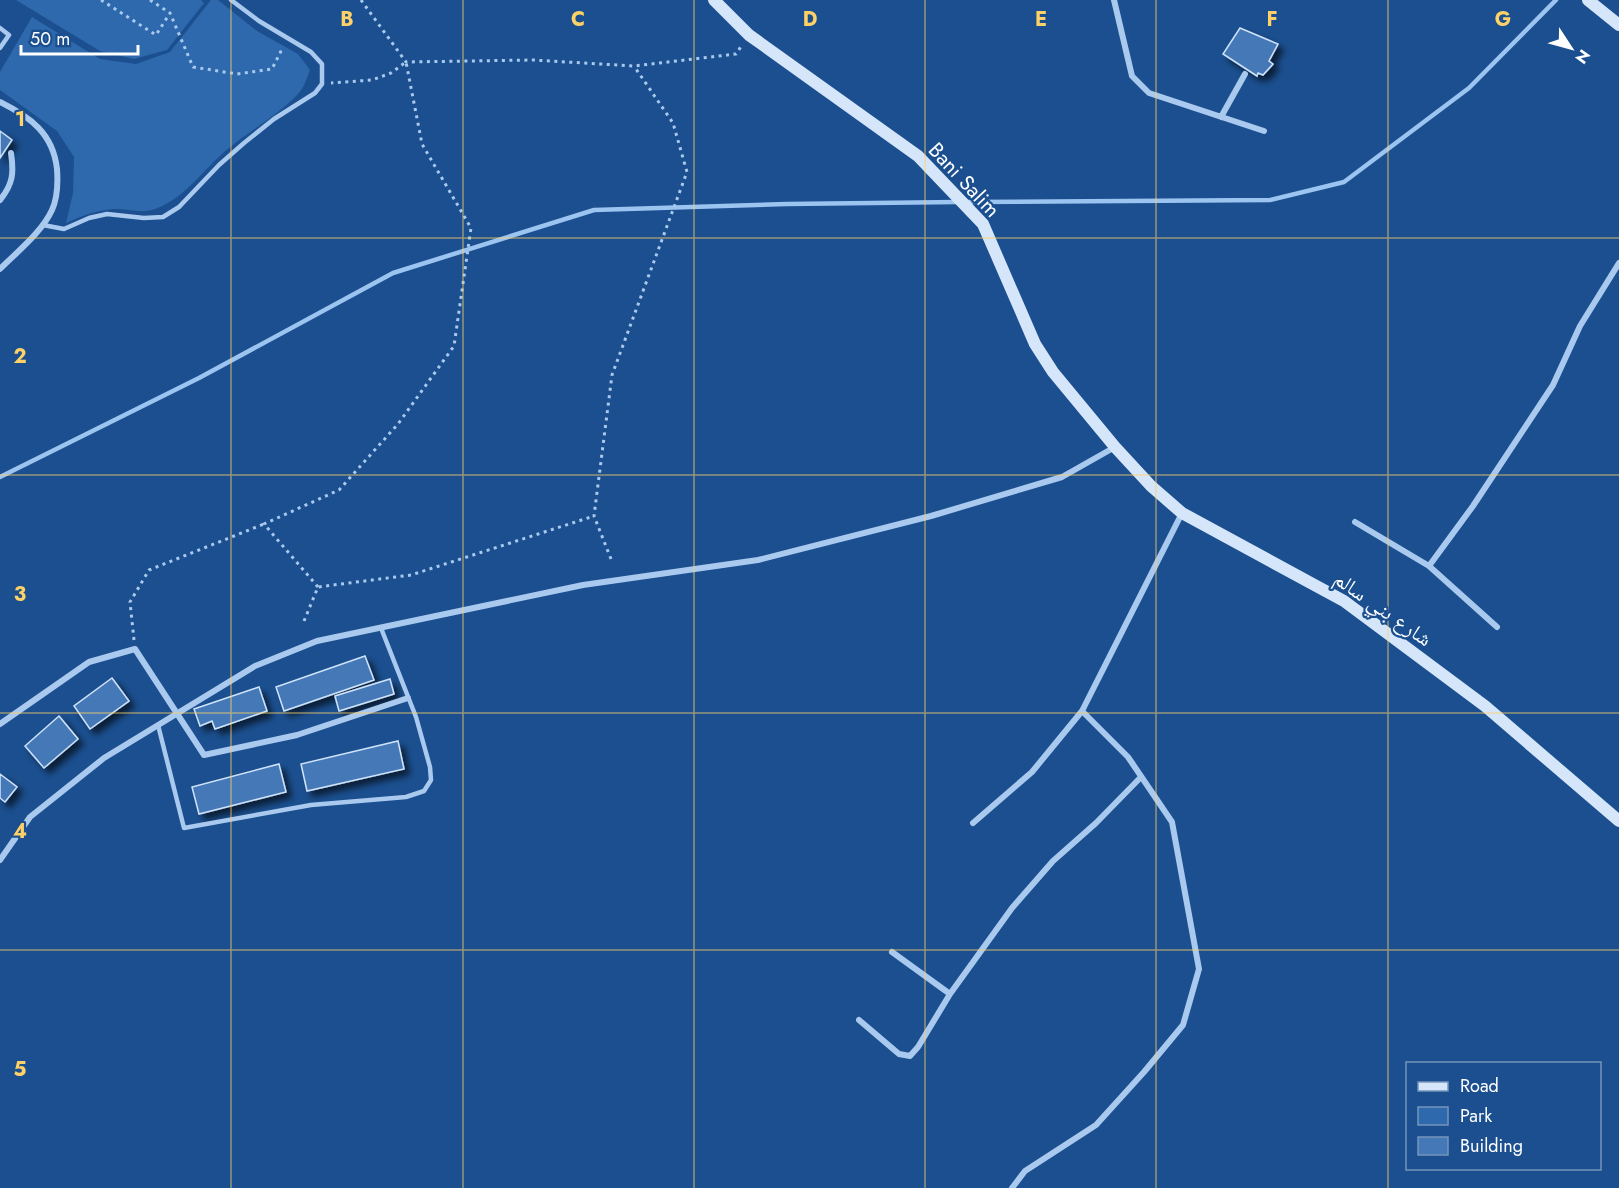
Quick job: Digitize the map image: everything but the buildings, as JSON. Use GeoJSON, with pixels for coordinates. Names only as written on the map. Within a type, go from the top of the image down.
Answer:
{"type":"FeatureCollection","features":[{"type":"Feature","properties":{"kind":"street","name":"Bani Salim"},"geometry":{"type":"LineString","coordinates":[[714,0],[749,35],[918,156],[983,224],[1035,344],[1053,372],[1115,447]]}},
{"type":"Feature","properties":{"kind":"street"},"geometry":{"type":"LineString","coordinates":[[1114,0],[1132,76],[1149,93],[1264,131]]}},
{"type":"Feature","properties":{"kind":"street"},"geometry":{"type":"LineString","coordinates":[[1588,0],[1619,25]]}},
{"type":"Feature","properties":{"kind":"street"},"geometry":{"type":"LineString","coordinates":[[1221,117],[1245,74]]}},
{"type":"Feature","properties":{"kind":"street"},"geometry":{"type":"LineString","coordinates":[[0,102],[21,113],[46,135],[52,146],[58,183],[52,211],[43,225],[0,269]]}},
{"type":"Feature","properties":{"kind":"street"},"geometry":{"type":"LineString","coordinates":[[0,200],[11,184],[13,168],[11,153]]}},
{"type":"Feature","properties":{"kind":"street"},"geometry":{"type":"LineString","coordinates":[[1428,566],[1473,506],[1553,385],[1580,326],[1619,263]]}},
{"type":"Feature","properties":{"kind":"street"},"geometry":{"type":"LineString","coordinates":[[0,860],[30,817],[104,758],[255,666],[317,641],[583,585],[758,560],[931,516],[1062,477],[1115,447]]}},
{"type":"Feature","properties":{"kind":"street","name":"شارع بني سالم"},"geometry":{"type":"LineString","coordinates":[[1115,447],[1151,486],[1182,513],[1344,601],[1485,706],[1619,821]]}},
{"type":"Feature","properties":{"kind":"street"},"geometry":{"type":"LineString","coordinates":[[973,823],[1032,772],[1082,711],[1182,513]]}},
{"type":"Feature","properties":{"kind":"street"},"geometry":{"type":"LineString","coordinates":[[1355,522],[1428,566],[1497,627]]}},
{"type":"Feature","properties":{"kind":"street"},"geometry":{"type":"LineString","coordinates":[[0,724],[89,662],[135,649],[204,755],[297,735],[408,698]]}},
{"type":"Feature","properties":{"kind":"street"},"geometry":{"type":"LineString","coordinates":[[1012,1188],[1025,1171],[1096,1125],[1144,1072],[1183,1025],[1198,969],[1172,822],[1128,757],[1082,711]]}},
{"type":"Feature","properties":{"kind":"street"},"geometry":{"type":"LineString","coordinates":[[859,1020],[899,1054],[910,1056],[1011,908],[1053,861],[1096,823],[1142,777]]}},
{"type":"Feature","properties":{"kind":"street"},"geometry":{"type":"LineString","coordinates":[[892,952],[951,994]]}},
{"type":"Feature","properties":{"kind":"lane"},"geometry":{"type":"LineString","coordinates":[[43,225],[64,229],[89,218],[107,214],[144,218],[164,217],[179,207],[219,165],[244,143],[274,119],[315,93],[322,84],[322,64],[311,52],[259,21],[231,0]]}},
{"type":"Feature","properties":{"kind":"lane"},"geometry":{"type":"LineString","coordinates":[[0,28],[9,34],[0,48]]}},
{"type":"Feature","properties":{"kind":"lane"},"geometry":{"type":"LineString","coordinates":[[158,725],[184,828],[310,805],[406,797],[424,791],[431,780],[430,767],[416,717],[381,628]]}},
{"type":"Feature","properties":{"kind":"path"},"geometry":{"type":"LineString","coordinates":[[101,0],[156,35],[170,13]]}},
{"type":"Feature","properties":{"kind":"path"},"geometry":{"type":"LineString","coordinates":[[150,0],[170,13],[193,67],[237,74],[272,69],[288,37]]}},
{"type":"Feature","properties":{"kind":"path"},"geometry":{"type":"LineString","coordinates":[[135,649],[130,602],[149,570],[264,524],[339,490],[398,424],[454,346],[471,228],[422,144],[406,62],[361,0]]}},
{"type":"Feature","properties":{"kind":"path"},"geometry":{"type":"LineString","coordinates":[[322,84],[372,80],[392,73],[406,62],[533,60],[634,66],[736,54],[749,35]]}},
{"type":"Feature","properties":{"kind":"path"},"geometry":{"type":"LineString","coordinates":[[611,559],[594,516],[612,375],[687,172],[673,123],[634,66]]}},
{"type":"Feature","properties":{"kind":"path"},"geometry":{"type":"LineString","coordinates":[[318,587],[411,574],[594,516]]}},
{"type":"Feature","properties":{"kind":"path"},"geometry":{"type":"LineString","coordinates":[[264,524],[318,587]]}},
{"type":"Feature","properties":{"kind":"path"},"geometry":{"type":"LineString","coordinates":[[304,621],[318,587]]}},
{"type":"Feature","properties":{"kind":"green space"},"geometry":{"type":"Polygon","coordinates":[[[16,0],[201,0],[204,3],[167,50],[134,59],[100,51],[16,0]]]}},
{"type":"Feature","properties":{"kind":"green space"},"geometry":{"type":"Polygon","coordinates":[[[211,0],[218,0],[257,31],[298,54],[310,70],[302,89],[282,109],[229,148],[176,198],[166,204],[145,211],[115,209],[102,211],[66,223],[73,193],[74,157],[57,131],[0,90],[0,72],[32,17],[100,59],[136,64],[170,52],[211,0]]]}},
{"type":"Feature","properties":{"kind":"waterway"},"geometry":{"type":"LineString","coordinates":[[966,202],[1270,200],[1344,182],[1469,88],[1556,0]]}},
{"type":"Feature","properties":{"kind":"waterway"},"geometry":{"type":"LineString","coordinates":[[0,477],[199,378],[393,273],[594,210],[958,202]]}}]}
